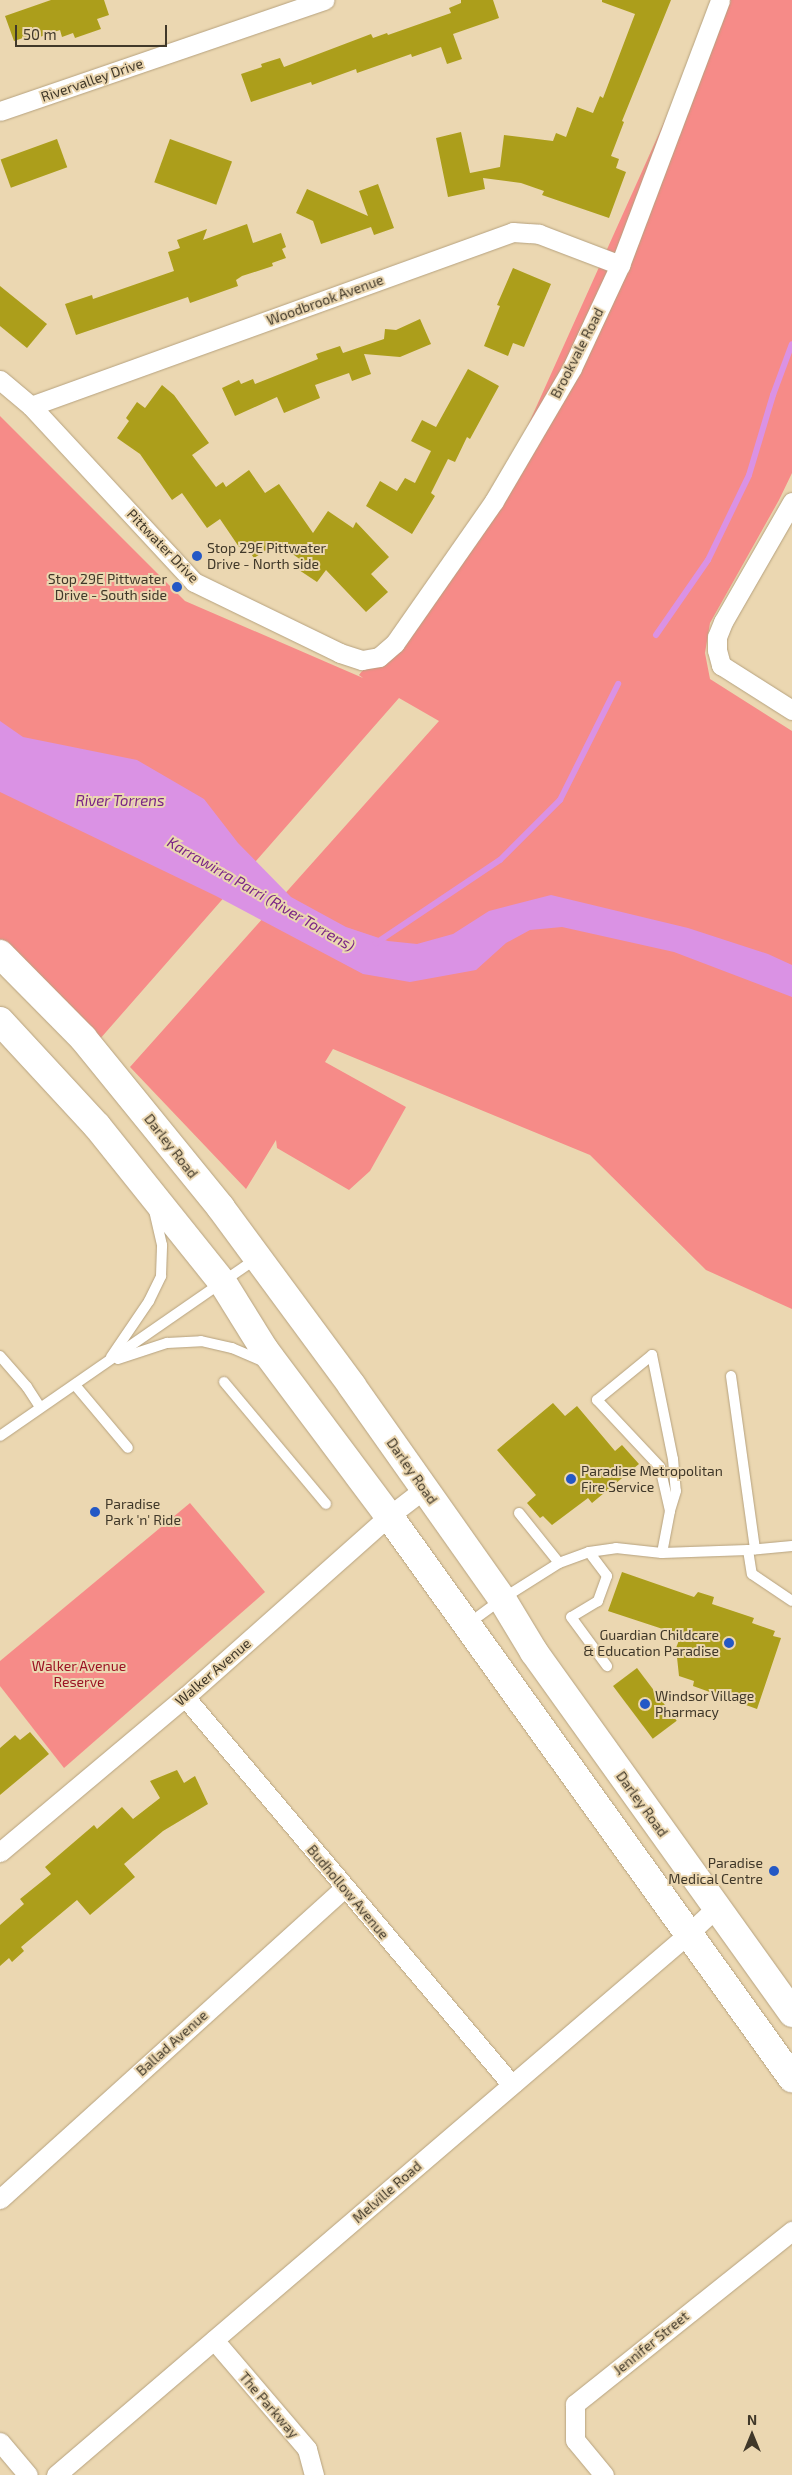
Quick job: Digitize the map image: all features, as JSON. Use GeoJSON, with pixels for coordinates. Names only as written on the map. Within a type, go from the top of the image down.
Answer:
{"type":"FeatureCollection","features":[{"type":"Feature","properties":{"kind":"main road","name":"Darley Road"},"geometry":{"type":"LineString","coordinates":[[0,954],[84,1038],[221,1208],[352,1386],[502,1598],[534,1652],[792,2013]]}},
{"type":"Feature","properties":{"kind":"main road"},"geometry":{"type":"LineString","coordinates":[[2,1025],[97,1126],[223,1283],[280,1370],[389,1516],[466,1626],[792,2078]]}},
{"type":"Feature","properties":{"kind":"street","name":"Rivervalley Drive"},"geometry":{"type":"LineString","coordinates":[[0,111],[325,0]]}},
{"type":"Feature","properties":{"kind":"street","name":"Brookvale Road"},"geometry":{"type":"LineString","coordinates":[[362,660],[379,657],[395,642],[494,501],[572,368],[620,265],[720,0]]}},
{"type":"Feature","properties":{"kind":"street","name":"Woodbrook Avenue"},"geometry":{"type":"LineString","coordinates":[[31,406],[512,232],[539,234],[620,265]]}},
{"type":"Feature","properties":{"kind":"street","name":"Pittwater Drive"},"geometry":{"type":"LineString","coordinates":[[0,380],[31,406],[194,582],[340,653],[362,660]]}},
{"type":"Feature","properties":{"kind":"street"},"geometry":{"type":"LineString","coordinates":[[792,502],[723,622],[717,638],[717,650],[721,665],[792,710]]}},
{"type":"Feature","properties":{"kind":"street","name":"Walker Avenue"},"geometry":{"type":"LineString","coordinates":[[0,1852],[184,1697],[389,1516],[424,1489]]}},
{"type":"Feature","properties":{"kind":"street","name":"Budhollow Avenue"},"geometry":{"type":"LineString","coordinates":[[184,1697],[512,2085]]}},
{"type":"Feature","properties":{"kind":"street","name":"Ballad Avenue"},"geometry":{"type":"LineString","coordinates":[[0,2198],[344,1888]]}},
{"type":"Feature","properties":{"kind":"street","name":"Melville Road"},"geometry":{"type":"LineString","coordinates":[[56,2475],[716,1908]]}},
{"type":"Feature","properties":{"kind":"street","name":"Jennifer Street"},"geometry":{"type":"LineString","coordinates":[[604,2475],[575,2440],[575,2404],[792,2231]]}},
{"type":"Feature","properties":{"kind":"street","name":"The Parkway"},"geometry":{"type":"LineString","coordinates":[[214,2340],[307,2449],[314,2475]]}},
{"type":"Feature","properties":{"kind":"street"},"geometry":{"type":"LineString","coordinates":[[0,2442],[28,2475]]}},
{"type":"Feature","properties":{"kind":"lane"},"geometry":{"type":"LineString","coordinates":[[108,1362],[149,1301],[161,1276],[162,1245],[148,1189]]}},
{"type":"Feature","properties":{"kind":"lane"},"geometry":{"type":"LineString","coordinates":[[0,1436],[257,1259]]}},
{"type":"Feature","properties":{"kind":"lane"},"geometry":{"type":"LineString","coordinates":[[108,1362],[167,1343],[201,1341],[232,1348],[280,1370]]}},
{"type":"Feature","properties":{"kind":"lane"},"geometry":{"type":"LineString","coordinates":[[662,1553],[676,1491],[673,1459],[652,1355],[597,1400],[660,1467],[670,1511]]}},
{"type":"Feature","properties":{"kind":"lane"},"geometry":{"type":"LineString","coordinates":[[0,1356],[27,1387],[40,1407]]}},
{"type":"Feature","properties":{"kind":"lane"},"geometry":{"type":"LineString","coordinates":[[731,1376],[752,1550],[752,1574],[792,1601]]}},
{"type":"Feature","properties":{"kind":"lane"},"geometry":{"type":"LineString","coordinates":[[224,1382],[326,1504]]}},
{"type":"Feature","properties":{"kind":"lane"},"geometry":{"type":"LineString","coordinates":[[75,1384],[128,1448]]}},
{"type":"Feature","properties":{"kind":"lane"},"geometry":{"type":"LineString","coordinates":[[519,1513],[559,1562]]}},
{"type":"Feature","properties":{"kind":"lane"},"geometry":{"type":"LineString","coordinates":[[466,1626],[502,1598],[559,1562],[589,1552],[616,1548],[662,1553],[752,1550],[792,1546]]}},
{"type":"Feature","properties":{"kind":"lane"},"geometry":{"type":"LineString","coordinates":[[589,1552],[607,1576],[598,1600],[571,1616],[607,1666]]}},
{"type":"Feature","properties":{"kind":"green space"},"geometry":{"type":"Polygon","coordinates":[[[719,0],[792,0],[792,473],[779,500],[710,623],[705,653],[710,679],[792,731],[792,1309],[706,1270],[590,1155],[333,1049],[325,1062],[406,1107],[370,1171],[349,1190],[277,1148],[276,1140],[246,1189],[130,1067],[439,721],[399,698],[99,1040],[0,939],[0,416],[185,601],[363,678],[359,675],[494,501],[719,0]]]}},
{"type":"Feature","properties":{"kind":"green space","name":"Walker Avenue Reserve"},"geometry":{"type":"Polygon","coordinates":[[[190,1503],[265,1592],[64,1768],[0,1686],[0,1661],[190,1503]]]}},
{"type":"Feature","properties":{"kind":"water","name":"River Torrens"},"geometry":{"type":"Polygon","coordinates":[[[0,721],[23,737],[137,760],[204,799],[238,843],[291,897],[346,927],[388,941],[417,944],[453,934],[489,911],[551,895],[688,928],[768,954],[792,965],[792,997],[674,952],[562,927],[530,930],[506,943],[476,970],[410,982],[363,974],[216,896],[0,792],[0,721]]]}},
{"type":"Feature","properties":{"kind":"building"},"geometry":{"type":"Polygon","coordinates":[[[51,0],[104,0],[109,15],[97,19],[101,29],[75,38],[73,33],[62,37],[60,30],[31,40],[29,36],[14,41],[5,16],[51,0]]]}},
{"type":"Feature","properties":{"kind":"building"},"geometry":{"type":"Polygon","coordinates":[[[461,0],[493,0],[499,18],[453,34],[462,59],[447,64],[441,47],[412,57],[411,54],[357,73],[356,69],[312,85],[311,82],[251,102],[241,74],[262,67],[261,64],[280,58],[284,67],[371,34],[373,38],[387,33],[388,35],[451,13],[449,8],[461,3],[461,0]]]}},
{"type":"Feature","properties":{"kind":"building"},"geometry":{"type":"Polygon","coordinates":[[[602,0],[671,0],[622,121],[624,122],[611,156],[619,159],[616,168],[626,172],[609,218],[542,195],[544,191],[521,183],[483,178],[485,189],[448,197],[436,138],[461,132],[470,173],[500,167],[504,135],[553,141],[556,133],[566,137],[577,107],[593,113],[600,96],[603,98],[635,14],[602,2],[602,0]]]}},
{"type":"Feature","properties":{"kind":"building"},"geometry":{"type":"Polygon","coordinates":[[[57,139],[67,167],[11,188],[1,160],[57,139]]]}},
{"type":"Feature","properties":{"kind":"building"},"geometry":{"type":"Polygon","coordinates":[[[170,139],[232,162],[216,205],[154,182],[170,139]]]}},
{"type":"Feature","properties":{"kind":"building"},"geometry":{"type":"Polygon","coordinates":[[[378,184],[394,228],[374,235],[371,227],[321,244],[313,221],[296,213],[307,189],[368,216],[359,191],[378,184]]]}},
{"type":"Feature","properties":{"kind":"building"},"geometry":{"type":"Polygon","coordinates":[[[247,224],[253,243],[281,233],[286,247],[282,249],[286,258],[272,263],[273,266],[242,276],[236,280],[238,286],[190,303],[188,297],[76,335],[65,304],[92,295],[93,299],[174,271],[168,252],[180,248],[177,240],[207,229],[203,240],[247,224]]]}},
{"type":"Feature","properties":{"kind":"building"},"geometry":{"type":"Polygon","coordinates":[[[513,268],[551,284],[524,347],[513,343],[508,356],[484,346],[500,306],[497,305],[513,268]]]}},
{"type":"Feature","properties":{"kind":"building"},"geometry":{"type":"Polygon","coordinates":[[[0,286],[47,324],[27,348],[0,326],[0,286]]]}},
{"type":"Feature","properties":{"kind":"building"},"geometry":{"type":"Polygon","coordinates":[[[420,319],[431,344],[400,357],[364,354],[371,374],[352,381],[349,373],[315,385],[320,398],[284,413],[277,397],[235,416],[222,388],[239,380],[241,384],[253,379],[255,384],[318,359],[316,354],[340,346],[343,353],[384,339],[385,329],[396,330],[420,319]]]}},
{"type":"Feature","properties":{"kind":"building"},"geometry":{"type":"Polygon","coordinates":[[[468,369],[499,386],[470,439],[467,437],[455,462],[448,459],[431,493],[435,496],[412,534],[366,506],[380,481],[397,491],[405,478],[415,483],[431,451],[411,441],[422,420],[436,427],[468,369]]]}},
{"type":"Feature","properties":{"kind":"building"},"geometry":{"type":"Polygon","coordinates":[[[162,385],[174,395],[209,443],[192,455],[216,487],[223,482],[226,487],[249,470],[265,493],[279,484],[313,533],[328,511],[353,528],[356,522],[389,557],[371,574],[388,592],[366,612],[326,570],[317,582],[296,568],[301,560],[277,543],[254,558],[244,544],[239,547],[220,519],[207,528],[182,493],[172,500],[140,454],[117,438],[129,421],[126,418],[137,402],[145,408],[162,385]]]}},
{"type":"Feature","properties":{"kind":"building","name":"Paradise Metropolitan Fire Service"},"geometry":{"type":"Polygon","coordinates":[[[553,1403],[565,1416],[577,1406],[615,1451],[622,1445],[639,1464],[592,1503],[588,1498],[552,1525],[543,1516],[540,1518],[527,1503],[536,1495],[497,1450],[553,1403]]]}},
{"type":"Feature","properties":{"kind":"building","name":"Guardian Childcare & Education Paradise"},"geometry":{"type":"Polygon","coordinates":[[[622,1572],[694,1597],[698,1592],[714,1597],[712,1604],[754,1618],[752,1623],[775,1631],[773,1636],[781,1638],[757,1709],[693,1686],[694,1681],[679,1676],[676,1648],[681,1635],[608,1611],[622,1572]]]}},
{"type":"Feature","properties":{"kind":"building","name":"Windsor Village Pharmacy"},"geometry":{"type":"Polygon","coordinates":[[[637,1668],[677,1721],[653,1739],[613,1686],[637,1668]]]}},
{"type":"Feature","properties":{"kind":"building"},"geometry":{"type":"Polygon","coordinates":[[[30,1732],[49,1754],[0,1795],[0,1748],[15,1735],[20,1740],[30,1732]]]}},
{"type":"Feature","properties":{"kind":"building"},"geometry":{"type":"Polygon","coordinates":[[[177,1770],[184,1783],[195,1776],[208,1804],[163,1831],[124,1864],[135,1877],[90,1915],[77,1900],[21,1947],[24,1951],[12,1962],[9,1958],[0,1966],[0,1925],[24,1904],[20,1899],[51,1874],[45,1867],[94,1825],[97,1829],[122,1807],[133,1819],[160,1798],[150,1781],[177,1770]]]}},
{"type":"Feature","properties":{"kind":"waterway"},"geometry":{"type":"LineString","coordinates":[[656,635],[708,560],[749,475],[773,395],[792,344]]}},
{"type":"Feature","properties":{"kind":"waterway"},"geometry":{"type":"LineString","coordinates":[[376,943],[500,860],[560,800],[618,684]]}},
{"type":"Feature","properties":{"kind":"place","name":"Stop 29E Pittwater Drive - North side"},"geometry":{"type":"Point","coordinates":[197,556]}},
{"type":"Feature","properties":{"kind":"place","name":"Stop 29E Pittwater Drive - South side"},"geometry":{"type":"Point","coordinates":[177,587]}},
{"type":"Feature","properties":{"kind":"place","name":"Paradise Metropolitan Fire Service"},"geometry":{"type":"Point","coordinates":[571,1479]}},
{"type":"Feature","properties":{"kind":"place","name":"Paradise Park 'n' Ride"},"geometry":{"type":"Point","coordinates":[95,1512]}},
{"type":"Feature","properties":{"kind":"place","name":"Guardian Childcare & Education Paradise"},"geometry":{"type":"Point","coordinates":[729,1643]}},
{"type":"Feature","properties":{"kind":"place","name":"Windsor Village Pharmacy"},"geometry":{"type":"Point","coordinates":[645,1704]}},
{"type":"Feature","properties":{"kind":"place","name":"Paradise Medical Centre"},"geometry":{"type":"Point","coordinates":[774,1871]}},
{"type":"Feature","properties":{"kind":"water label","name":"Karrawirra Parri (River Torrens)"},"geometry":{"type":"Point","coordinates":[261,894]}}]}
